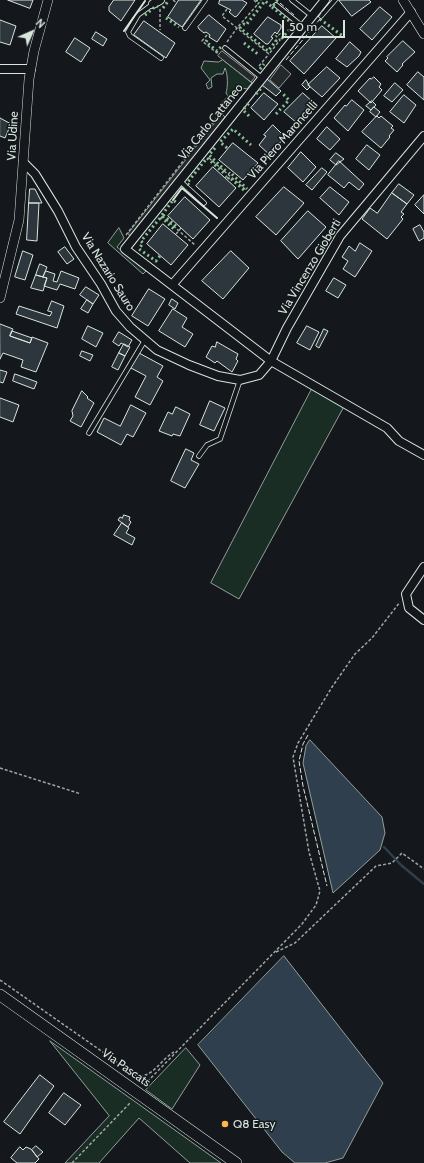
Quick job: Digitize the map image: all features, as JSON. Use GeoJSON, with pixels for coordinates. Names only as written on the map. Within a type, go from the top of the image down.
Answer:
{"type":"FeatureCollection","features":[{"type":"Feature","properties":{"kind":"main road","name":"Via Pascats"},"geometry":{"type":"LineString","coordinates":[[0,995],[236,1163]]}},
{"type":"Feature","properties":{"kind":"street","name":"Via Udine"},"geometry":{"type":"LineString","coordinates":[[0,298],[19,220],[26,101],[31,69],[48,0]]}},
{"type":"Feature","properties":{"kind":"street","name":"Via Carlo Cattaneo"},"geometry":{"type":"LineString","coordinates":[[132,240],[325,0]]}},
{"type":"Feature","properties":{"kind":"street"},"geometry":{"type":"LineString","coordinates":[[403,0],[424,34]]}},
{"type":"Feature","properties":{"kind":"street","name":"Via Piero Maroncelli"},"geometry":{"type":"LineString","coordinates":[[172,285],[411,12]]}},
{"type":"Feature","properties":{"kind":"street"},"geometry":{"type":"LineString","coordinates":[[0,69],[31,69]]}},
{"type":"Feature","properties":{"kind":"street","name":"Via Vincenzo Gioberti"},"geometry":{"type":"LineString","coordinates":[[271,361],[287,328],[340,236],[424,136]]}},
{"type":"Feature","properties":{"kind":"street","name":"Via Nazario Sauro"},"geometry":{"type":"LineString","coordinates":[[23,162],[35,174],[50,198],[76,247],[102,284],[116,311],[130,327],[157,350],[189,365],[218,376],[240,380],[259,375],[271,361]]}},
{"type":"Feature","properties":{"kind":"street"},"geometry":{"type":"LineString","coordinates":[[132,240],[125,249],[271,361],[387,428],[399,441],[424,455]]}},
{"type":"Feature","properties":{"kind":"street"},"geometry":{"type":"LineString","coordinates":[[424,567],[406,594],[409,608],[424,620]]}},
{"type":"Feature","properties":{"kind":"lane"},"geometry":{"type":"LineString","coordinates":[[185,28],[205,0]]}},
{"type":"Feature","properties":{"kind":"lane"},"geometry":{"type":"LineString","coordinates":[[292,0],[312,16]]}},
{"type":"Feature","properties":{"kind":"lane"},"geometry":{"type":"LineString","coordinates":[[321,16],[335,0]]}},
{"type":"Feature","properties":{"kind":"lane"},"geometry":{"type":"LineString","coordinates":[[158,4],[138,16],[128,32],[130,36],[161,58]]}},
{"type":"Feature","properties":{"kind":"lane"},"geometry":{"type":"LineString","coordinates":[[276,5],[303,28]]}},
{"type":"Feature","properties":{"kind":"lane"},"geometry":{"type":"LineString","coordinates":[[223,48],[262,78]]}},
{"type":"Feature","properties":{"kind":"lane"},"geometry":{"type":"LineString","coordinates":[[180,181],[204,203]]}},
{"type":"Feature","properties":{"kind":"lane"},"geometry":{"type":"LineString","coordinates":[[89,433],[145,340]]}},
{"type":"Feature","properties":{"kind":"lane"},"geometry":{"type":"LineString","coordinates":[[199,456],[207,445],[220,440],[240,380]]}},
{"type":"Feature","properties":{"kind":"path"},"geometry":{"type":"LineString","coordinates":[[173,0],[177,3]]}},
{"type":"Feature","properties":{"kind":"path"},"geometry":{"type":"LineString","coordinates":[[254,0],[258,4]]}},
{"type":"Feature","properties":{"kind":"path"},"geometry":{"type":"LineString","coordinates":[[225,43],[261,0]]}},
{"type":"Feature","properties":{"kind":"path"},"geometry":{"type":"LineString","coordinates":[[158,4],[160,30]]}},
{"type":"Feature","properties":{"kind":"path"},"geometry":{"type":"LineString","coordinates":[[227,9],[222,16],[269,54]]}},
{"type":"Feature","properties":{"kind":"path"},"geometry":{"type":"LineString","coordinates":[[207,35],[202,42],[217,54],[223,48]]}},
{"type":"Feature","properties":{"kind":"path"},"geometry":{"type":"LineString","coordinates":[[254,72],[280,40],[275,36]]}},
{"type":"Feature","properties":{"kind":"path"},"geometry":{"type":"LineString","coordinates":[[132,240],[125,234],[221,112],[224,114],[228,109]]}},
{"type":"Feature","properties":{"kind":"path","name":"Via Carlo Cattaneo"},"geometry":{"type":"LineString","coordinates":[[209,158],[251,195]]}},
{"type":"Feature","properties":{"kind":"path"},"geometry":{"type":"LineString","coordinates":[[226,178],[231,171]]}},
{"type":"Feature","properties":{"kind":"path"},"geometry":{"type":"LineString","coordinates":[[162,216],[202,251]]}},
{"type":"Feature","properties":{"kind":"path"},"geometry":{"type":"LineString","coordinates":[[176,234],[181,228]]}},
{"type":"Feature","properties":{"kind":"path"},"geometry":{"type":"LineString","coordinates":[[144,1085],[272,955],[309,915],[316,905],[320,890],[309,852],[293,764],[295,752],[332,686],[355,654],[372,638],[406,594]]}},
{"type":"Feature","properties":{"kind":"path"},"geometry":{"type":"LineString","coordinates":[[0,768],[81,794]]}},
{"type":"Feature","properties":{"kind":"path"},"geometry":{"type":"LineString","coordinates":[[272,955],[280,949],[295,943],[376,866],[392,863],[402,853],[407,855],[424,869]]}},
{"type":"Feature","properties":{"kind":"path"},"geometry":{"type":"LineString","coordinates":[[0,980],[137,1076],[145,1076],[150,1073],[167,1056],[176,1052]]}},
{"type":"Feature","properties":{"kind":"path"},"geometry":{"type":"LineString","coordinates":[[72,1163],[131,1102]]}},
{"type":"Feature","properties":{"kind":"green space"},"geometry":{"type":"Polygon","coordinates":[[[223,60],[252,83],[247,89],[242,88],[237,91],[235,98],[224,112],[218,107],[228,96],[226,93],[227,74],[225,68],[223,74],[217,74],[211,78],[212,87],[208,89],[206,84],[210,80],[201,68],[204,61],[218,62],[223,60]]]}},
{"type":"Feature","properties":{"kind":"green space"},"geometry":{"type":"Polygon","coordinates":[[[119,228],[124,238],[117,247],[146,271],[143,274],[108,243],[119,228]]]}},
{"type":"Feature","properties":{"kind":"green space"},"geometry":{"type":"Polygon","coordinates":[[[315,383],[347,401],[239,599],[211,583],[315,383]]]}},
{"type":"Feature","properties":{"kind":"green space"},"geometry":{"type":"Polygon","coordinates":[[[50,1041],[221,1163],[190,1163],[139,1118],[99,1163],[65,1163],[109,1116],[50,1041]]]}},
{"type":"Feature","properties":{"kind":"green space"},"geometry":{"type":"Polygon","coordinates":[[[186,1048],[200,1065],[172,1109],[146,1090],[186,1048]]]}},
{"type":"Feature","properties":{"kind":"shaded area"},"geometry":{"type":"Polygon","coordinates":[[[222,51],[255,77],[251,82],[218,56],[222,51]]]}},
{"type":"Feature","properties":{"kind":"shaded area"},"geometry":{"type":"Polygon","coordinates":[[[281,65],[291,74],[279,88],[270,80],[281,65]]]}},
{"type":"Feature","properties":{"kind":"shaded area"},"geometry":{"type":"Polygon","coordinates":[[[222,114],[225,117],[131,236],[128,234],[222,114]]]}},
{"type":"Feature","properties":{"kind":"water"},"geometry":{"type":"Polygon","coordinates":[[[310,740],[382,817],[385,833],[380,850],[333,893],[303,763],[306,746],[310,740]]]}},
{"type":"Feature","properties":{"kind":"water"},"geometry":{"type":"Polygon","coordinates":[[[284,956],[383,1083],[343,1158],[325,1163],[295,1163],[282,1152],[198,1045],[284,956]]]}},
{"type":"Feature","properties":{"kind":"building"},"geometry":{"type":"Polygon","coordinates":[[[8,0],[33,0],[30,8],[8,0]]]}},
{"type":"Feature","properties":{"kind":"building"},"geometry":{"type":"Polygon","coordinates":[[[114,0],[135,0],[121,21],[109,11],[109,7],[114,0]]]}},
{"type":"Feature","properties":{"kind":"building"},"geometry":{"type":"Polygon","coordinates":[[[179,0],[201,0],[182,27],[168,17],[179,0]]]}},
{"type":"Feature","properties":{"kind":"building"},"geometry":{"type":"Polygon","coordinates":[[[220,0],[242,0],[247,3],[235,17],[229,12],[231,10],[219,4],[220,0]]]}},
{"type":"Feature","properties":{"kind":"building"},"geometry":{"type":"Polygon","coordinates":[[[339,0],[369,0],[371,2],[352,16],[339,0]]]}},
{"type":"Feature","properties":{"kind":"building"},"geometry":{"type":"Polygon","coordinates":[[[380,7],[392,17],[372,40],[360,29],[380,7]]]}},
{"type":"Feature","properties":{"kind":"building"},"geometry":{"type":"Polygon","coordinates":[[[209,15],[226,29],[217,42],[198,27],[209,15]]]}},
{"type":"Feature","properties":{"kind":"building"},"geometry":{"type":"Polygon","coordinates":[[[268,17],[281,25],[281,28],[277,34],[275,32],[271,37],[273,38],[268,44],[266,44],[254,34],[268,17]]]}},
{"type":"Feature","properties":{"kind":"building"},"geometry":{"type":"Polygon","coordinates":[[[0,20],[16,26],[10,45],[0,42],[0,20]]]}},
{"type":"Feature","properties":{"kind":"building"},"geometry":{"type":"Polygon","coordinates":[[[144,21],[175,43],[166,58],[134,35],[144,21]]]}},
{"type":"Feature","properties":{"kind":"building"},"geometry":{"type":"Polygon","coordinates":[[[322,26],[336,38],[304,74],[290,61],[322,26]]]}},
{"type":"Feature","properties":{"kind":"building"},"geometry":{"type":"Polygon","coordinates":[[[96,32],[107,39],[103,46],[92,39],[96,32]]]}},
{"type":"Feature","properties":{"kind":"building"},"geometry":{"type":"Polygon","coordinates":[[[75,38],[90,48],[81,62],[66,52],[75,38]]]}},
{"type":"Feature","properties":{"kind":"building"},"geometry":{"type":"Polygon","coordinates":[[[403,41],[415,52],[402,64],[403,65],[397,72],[385,61],[403,41]]]}},
{"type":"Feature","properties":{"kind":"building"},"geometry":{"type":"Polygon","coordinates":[[[350,42],[361,52],[359,56],[347,67],[336,59],[350,42]]]}},
{"type":"Feature","properties":{"kind":"building"},"geometry":{"type":"Polygon","coordinates":[[[327,67],[340,78],[322,97],[308,85],[327,67]]]}},
{"type":"Feature","properties":{"kind":"building"},"geometry":{"type":"Polygon","coordinates":[[[418,72],[424,77],[424,100],[407,85],[418,72]]]}},
{"type":"Feature","properties":{"kind":"building"},"geometry":{"type":"Polygon","coordinates":[[[374,77],[381,84],[379,87],[382,90],[371,103],[358,91],[370,78],[371,79],[374,77]]]}},
{"type":"Feature","properties":{"kind":"building"},"geometry":{"type":"Polygon","coordinates":[[[267,79],[281,91],[276,96],[262,85],[267,79]]]}},
{"type":"Feature","properties":{"kind":"building"},"geometry":{"type":"Polygon","coordinates":[[[306,80],[310,87],[307,90],[302,85],[306,80]]]}},
{"type":"Feature","properties":{"kind":"building"},"geometry":{"type":"Polygon","coordinates":[[[395,83],[403,90],[392,102],[384,96],[395,83]]]}},
{"type":"Feature","properties":{"kind":"building"},"geometry":{"type":"Polygon","coordinates":[[[264,93],[278,104],[264,120],[251,108],[264,93]]]}},
{"type":"Feature","properties":{"kind":"building"},"geometry":{"type":"Polygon","coordinates":[[[303,93],[315,104],[298,124],[284,112],[303,93]]]}},
{"type":"Feature","properties":{"kind":"building"},"geometry":{"type":"Polygon","coordinates":[[[404,95],[416,105],[404,123],[390,112],[404,95]]]}},
{"type":"Feature","properties":{"kind":"building"},"geometry":{"type":"Polygon","coordinates":[[[352,100],[364,110],[348,131],[334,118],[345,105],[346,106],[352,100]]]}},
{"type":"Feature","properties":{"kind":"building"},"geometry":{"type":"Polygon","coordinates":[[[372,101],[376,105],[371,110],[366,106],[372,101]]]}},
{"type":"Feature","properties":{"kind":"building"},"geometry":{"type":"Polygon","coordinates":[[[374,107],[380,112],[376,117],[370,112],[374,107]]]}},
{"type":"Feature","properties":{"kind":"building"},"geometry":{"type":"Polygon","coordinates":[[[377,116],[379,118],[381,116],[393,126],[391,128],[394,130],[381,148],[362,132],[377,116]]]}},
{"type":"Feature","properties":{"kind":"building"},"geometry":{"type":"Polygon","coordinates":[[[0,118],[11,124],[5,138],[0,136],[0,118]]]}},
{"type":"Feature","properties":{"kind":"building"},"geometry":{"type":"Polygon","coordinates":[[[273,125],[284,136],[278,146],[279,147],[271,156],[259,145],[266,136],[264,135],[273,125]]]}},
{"type":"Feature","properties":{"kind":"building"},"geometry":{"type":"Polygon","coordinates":[[[327,127],[340,139],[330,150],[317,139],[327,127]]]}},
{"type":"Feature","properties":{"kind":"building"},"geometry":{"type":"Polygon","coordinates":[[[233,143],[258,163],[243,180],[219,160],[233,143]]]}},
{"type":"Feature","properties":{"kind":"building"},"geometry":{"type":"Polygon","coordinates":[[[367,145],[380,155],[369,170],[356,159],[367,145]]]}},
{"type":"Feature","properties":{"kind":"building"},"geometry":{"type":"Polygon","coordinates":[[[301,152],[316,167],[303,182],[288,168],[301,152]]]}},
{"type":"Feature","properties":{"kind":"building"},"geometry":{"type":"Polygon","coordinates":[[[336,153],[344,159],[336,165],[330,160],[336,153]]]}},
{"type":"Feature","properties":{"kind":"building"},"geometry":{"type":"Polygon","coordinates":[[[339,161],[364,184],[359,190],[349,182],[344,188],[328,175],[339,161]]]}},
{"type":"Feature","properties":{"kind":"building"},"geometry":{"type":"Polygon","coordinates":[[[213,167],[236,188],[219,207],[196,186],[213,167]]]}},
{"type":"Feature","properties":{"kind":"building"},"geometry":{"type":"Polygon","coordinates":[[[322,168],[327,172],[312,190],[306,185],[322,168]]]}},
{"type":"Feature","properties":{"kind":"building"},"geometry":{"type":"Polygon","coordinates":[[[399,184],[414,195],[407,204],[392,193],[399,184]]]}},
{"type":"Feature","properties":{"kind":"building"},"geometry":{"type":"Polygon","coordinates":[[[284,187],[304,203],[276,235],[256,217],[284,187]]]}},
{"type":"Feature","properties":{"kind":"building"},"geometry":{"type":"Polygon","coordinates":[[[330,187],[349,202],[339,215],[320,198],[330,187]]]}},
{"type":"Feature","properties":{"kind":"building"},"geometry":{"type":"Polygon","coordinates":[[[30,189],[35,189],[42,203],[29,203],[30,189]]]}},
{"type":"Feature","properties":{"kind":"building"},"geometry":{"type":"Polygon","coordinates":[[[392,193],[407,204],[401,212],[404,214],[401,217],[403,219],[387,239],[362,219],[370,208],[377,213],[392,193]]]}},
{"type":"Feature","properties":{"kind":"building"},"geometry":{"type":"Polygon","coordinates":[[[424,195],[424,214],[415,205],[424,195]]]}},
{"type":"Feature","properties":{"kind":"building"},"geometry":{"type":"Polygon","coordinates":[[[185,197],[210,220],[193,239],[168,216],[185,197]]]}},
{"type":"Feature","properties":{"kind":"building"},"geometry":{"type":"Polygon","coordinates":[[[29,203],[39,203],[37,241],[27,240],[29,203]]]}},
{"type":"Feature","properties":{"kind":"building"},"geometry":{"type":"Polygon","coordinates":[[[308,211],[326,227],[298,259],[281,241],[308,211]]]}},
{"type":"Feature","properties":{"kind":"building"},"geometry":{"type":"Polygon","coordinates":[[[163,224],[188,245],[171,265],[147,244],[163,224]]]}},
{"type":"Feature","properties":{"kind":"building"},"geometry":{"type":"Polygon","coordinates":[[[420,225],[424,232],[424,238],[419,241],[413,229],[420,225]]]}},
{"type":"Feature","properties":{"kind":"building"},"geometry":{"type":"Polygon","coordinates":[[[360,243],[372,251],[355,277],[343,269],[348,261],[342,257],[349,246],[355,251],[360,243]]]}},
{"type":"Feature","properties":{"kind":"building"},"geometry":{"type":"Polygon","coordinates":[[[65,247],[74,259],[67,264],[58,252],[65,247]]]}},
{"type":"Feature","properties":{"kind":"building"},"geometry":{"type":"Polygon","coordinates":[[[23,251],[33,255],[25,280],[15,277],[23,251]]]}},
{"type":"Feature","properties":{"kind":"building"},"geometry":{"type":"Polygon","coordinates":[[[231,251],[249,268],[223,299],[202,281],[231,251]]]}},
{"type":"Feature","properties":{"kind":"building"},"geometry":{"type":"Polygon","coordinates":[[[40,264],[47,267],[43,277],[36,275],[40,264]]]}},
{"type":"Feature","properties":{"kind":"building"},"geometry":{"type":"Polygon","coordinates":[[[46,271],[55,274],[53,281],[57,282],[61,271],[79,278],[75,289],[60,284],[57,290],[44,286],[47,278],[43,277],[46,271]]]}},
{"type":"Feature","properties":{"kind":"building"},"geometry":{"type":"Polygon","coordinates":[[[36,275],[47,278],[43,291],[31,288],[36,275]]]}},
{"type":"Feature","properties":{"kind":"building"},"geometry":{"type":"Polygon","coordinates":[[[334,278],[346,285],[338,298],[326,291],[334,278]]]}},
{"type":"Feature","properties":{"kind":"building"},"geometry":{"type":"Polygon","coordinates":[[[86,287],[99,295],[93,304],[80,295],[86,287]]]}},
{"type":"Feature","properties":{"kind":"building"},"geometry":{"type":"Polygon","coordinates":[[[149,289],[165,299],[148,326],[132,316],[149,289]]]}},
{"type":"Feature","properties":{"kind":"building"},"geometry":{"type":"Polygon","coordinates":[[[172,299],[178,303],[175,309],[169,305],[172,299]]]}},
{"type":"Feature","properties":{"kind":"building"},"geometry":{"type":"Polygon","coordinates":[[[87,300],[93,304],[88,313],[81,309],[87,300]]]}},
{"type":"Feature","properties":{"kind":"building"},"geometry":{"type":"Polygon","coordinates":[[[52,301],[64,306],[57,328],[16,314],[19,306],[50,316],[52,312],[48,311],[52,301]]]}},
{"type":"Feature","properties":{"kind":"building"},"geometry":{"type":"Polygon","coordinates":[[[173,309],[187,318],[182,327],[193,334],[185,347],[159,331],[173,309]]]}},
{"type":"Feature","properties":{"kind":"building"},"geometry":{"type":"Polygon","coordinates":[[[0,324],[13,329],[10,336],[30,343],[32,337],[48,343],[36,372],[21,367],[23,360],[3,353],[0,359],[0,324]]]}},
{"type":"Feature","properties":{"kind":"building"},"geometry":{"type":"Polygon","coordinates":[[[88,326],[103,333],[96,347],[82,339],[88,326]]]}},
{"type":"Feature","properties":{"kind":"building"},"geometry":{"type":"Polygon","coordinates":[[[307,326],[319,332],[310,350],[297,343],[307,326]]]}},
{"type":"Feature","properties":{"kind":"building"},"geometry":{"type":"Polygon","coordinates":[[[324,329],[328,331],[319,348],[316,346],[324,329]]]}},
{"type":"Feature","properties":{"kind":"building"},"geometry":{"type":"Polygon","coordinates":[[[12,331],[32,338],[30,343],[10,336],[12,331]]]}},
{"type":"Feature","properties":{"kind":"building"},"geometry":{"type":"Polygon","coordinates":[[[119,332],[132,340],[128,347],[121,343],[119,346],[113,342],[119,332]]]}},
{"type":"Feature","properties":{"kind":"building"},"geometry":{"type":"Polygon","coordinates":[[[217,342],[238,354],[236,359],[238,361],[232,372],[217,361],[215,363],[206,357],[212,346],[215,347],[217,342]]]}},
{"type":"Feature","properties":{"kind":"building"},"geometry":{"type":"Polygon","coordinates":[[[124,344],[130,347],[125,356],[119,353],[124,344]]]}},
{"type":"Feature","properties":{"kind":"building"},"geometry":{"type":"Polygon","coordinates":[[[82,351],[93,355],[90,361],[80,356],[82,351]]]}},
{"type":"Feature","properties":{"kind":"building"},"geometry":{"type":"Polygon","coordinates":[[[119,353],[125,356],[118,370],[112,367],[119,353]]]}},
{"type":"Feature","properties":{"kind":"building"},"geometry":{"type":"Polygon","coordinates":[[[139,353],[163,366],[157,377],[163,381],[150,405],[135,397],[146,376],[131,368],[139,353]]]}},
{"type":"Feature","properties":{"kind":"building"},"geometry":{"type":"Polygon","coordinates":[[[0,370],[7,372],[3,383],[0,382],[0,370]]]}},
{"type":"Feature","properties":{"kind":"building"},"geometry":{"type":"Polygon","coordinates":[[[15,374],[37,382],[34,389],[13,381],[15,374]]]}},
{"type":"Feature","properties":{"kind":"building"},"geometry":{"type":"Polygon","coordinates":[[[82,391],[88,397],[87,398],[94,403],[81,427],[70,421],[73,416],[72,411],[82,391]]]}},
{"type":"Feature","properties":{"kind":"building"},"geometry":{"type":"Polygon","coordinates":[[[0,398],[19,405],[13,422],[0,417],[0,398]]]}},
{"type":"Feature","properties":{"kind":"building"},"geometry":{"type":"Polygon","coordinates":[[[210,401],[225,408],[214,431],[200,425],[210,401]]]}},
{"type":"Feature","properties":{"kind":"building"},"geometry":{"type":"Polygon","coordinates":[[[131,405],[146,413],[133,437],[127,434],[121,445],[97,432],[104,418],[120,426],[131,405]]]}},
{"type":"Feature","properties":{"kind":"building"},"geometry":{"type":"Polygon","coordinates":[[[176,407],[190,414],[180,436],[173,434],[172,436],[159,431],[168,412],[172,414],[176,407]]]}},
{"type":"Feature","properties":{"kind":"building"},"geometry":{"type":"Polygon","coordinates":[[[186,449],[194,453],[191,460],[199,464],[185,488],[171,481],[186,449]]]}},
{"type":"Feature","properties":{"kind":"building"},"geometry":{"type":"Polygon","coordinates":[[[124,515],[130,517],[129,520],[131,522],[128,527],[118,520],[124,515]]]}},
{"type":"Feature","properties":{"kind":"building"},"geometry":{"type":"Polygon","coordinates":[[[122,523],[129,528],[126,533],[135,538],[132,545],[114,535],[122,523]]]}},
{"type":"Feature","properties":{"kind":"building"},"geometry":{"type":"Polygon","coordinates":[[[40,1075],[54,1086],[20,1134],[4,1122],[40,1075]]]}},
{"type":"Feature","properties":{"kind":"building"},"geometry":{"type":"Polygon","coordinates":[[[64,1093],[81,1105],[65,1125],[49,1113],[64,1093]]]}},
{"type":"Feature","properties":{"kind":"building"},"geometry":{"type":"Polygon","coordinates":[[[36,1146],[43,1152],[37,1157],[32,1150],[36,1146]]]}},
{"type":"Feature","properties":{"kind":"building"},"geometry":{"type":"Polygon","coordinates":[[[20,1147],[23,1150],[26,1147],[31,1149],[39,1159],[35,1163],[17,1163],[11,1158],[20,1147]]]}},
{"type":"Feature","properties":{"kind":"waterway"},"geometry":{"type":"LineString","coordinates":[[384,847],[401,865],[424,884]]}},
{"type":"Feature","properties":{"kind":"hedge"},"geometry":{"type":"LineString","coordinates":[[163,8],[169,0]]}},
{"type":"Feature","properties":{"kind":"hedge"},"geometry":{"type":"LineString","coordinates":[[275,40],[276,41],[268,51],[240,28],[244,24],[246,25],[265,1],[272,7],[277,1],[280,3]]}},
{"type":"Feature","properties":{"kind":"hedge"},"geometry":{"type":"LineString","coordinates":[[145,15],[156,6],[158,7]]}},
{"type":"Feature","properties":{"kind":"hedge"},"geometry":{"type":"LineString","coordinates":[[272,7],[294,25],[282,38],[279,34]]}},
{"type":"Feature","properties":{"kind":"hedge"},"geometry":{"type":"LineString","coordinates":[[166,18],[179,27]]}},
{"type":"Feature","properties":{"kind":"hedge"},"geometry":{"type":"LineString","coordinates":[[320,19],[344,37]]}},
{"type":"Feature","properties":{"kind":"hedge"},"geometry":{"type":"LineString","coordinates":[[207,40],[206,42],[217,51],[223,45]]}},
{"type":"Feature","properties":{"kind":"hedge"},"geometry":{"type":"LineString","coordinates":[[244,43],[259,55]]}},
{"type":"Feature","properties":{"kind":"hedge"},"geometry":{"type":"LineString","coordinates":[[260,69],[264,64]]}},
{"type":"Feature","properties":{"kind":"hedge"},"geometry":{"type":"LineString","coordinates":[[256,94],[263,86]]}},
{"type":"Feature","properties":{"kind":"hedge"},"geometry":{"type":"LineString","coordinates":[[276,114],[289,100],[283,94]]}},
{"type":"Feature","properties":{"kind":"hedge"},"geometry":{"type":"LineString","coordinates":[[249,116],[243,110],[250,102]]}},
{"type":"Feature","properties":{"kind":"hedge"},"geometry":{"type":"LineString","coordinates":[[227,148],[220,142],[233,129],[251,145]]}},
{"type":"Feature","properties":{"kind":"hedge"},"geometry":{"type":"LineString","coordinates":[[215,148],[209,155],[226,171],[227,170]]}},
{"type":"Feature","properties":{"kind":"hedge"},"geometry":{"type":"LineString","coordinates":[[189,185],[187,183],[207,158],[224,173]]}},
{"type":"Feature","properties":{"kind":"hedge"},"geometry":{"type":"LineString","coordinates":[[232,174],[247,189]]}},
{"type":"Feature","properties":{"kind":"hedge"},"geometry":{"type":"LineString","coordinates":[[228,179],[229,177],[245,191]]}},
{"type":"Feature","properties":{"kind":"hedge"},"geometry":{"type":"LineString","coordinates":[[162,215],[173,200],[177,203]]}},
{"type":"Feature","properties":{"kind":"hedge"},"geometry":{"type":"LineString","coordinates":[[163,215],[177,227],[178,226]]}},
{"type":"Feature","properties":{"kind":"hedge"},"geometry":{"type":"LineString","coordinates":[[161,217],[175,230]]}},
{"type":"Feature","properties":{"kind":"hedge"},"geometry":{"type":"LineString","coordinates":[[160,256],[156,261],[139,249],[143,243],[141,241],[161,217]]}},
{"type":"Feature","properties":{"kind":"fence"},"geometry":{"type":"LineString","coordinates":[[318,17],[331,0]]}},
{"type":"Feature","properties":{"kind":"fence"},"geometry":{"type":"LineString","coordinates":[[280,3],[294,15]]}},
{"type":"Feature","properties":{"kind":"fence"},"geometry":{"type":"LineString","coordinates":[[286,60],[320,19]]}},
{"type":"Feature","properties":{"kind":"fence"},"geometry":{"type":"LineString","coordinates":[[308,735],[303,744],[299,761],[303,786],[327,886]]}},
{"type":"Feature","properties":{"kind":"wall"},"geometry":{"type":"LineString","coordinates":[[124,31],[145,1]]}},
{"type":"Feature","properties":{"kind":"wall"},"geometry":{"type":"LineString","coordinates":[[173,200],[182,188],[217,218]]}},
{"type":"Feature","properties":{"kind":"place","name":"Q8 Easy"},"geometry":{"type":"Point","coordinates":[225,1124]}}]}
